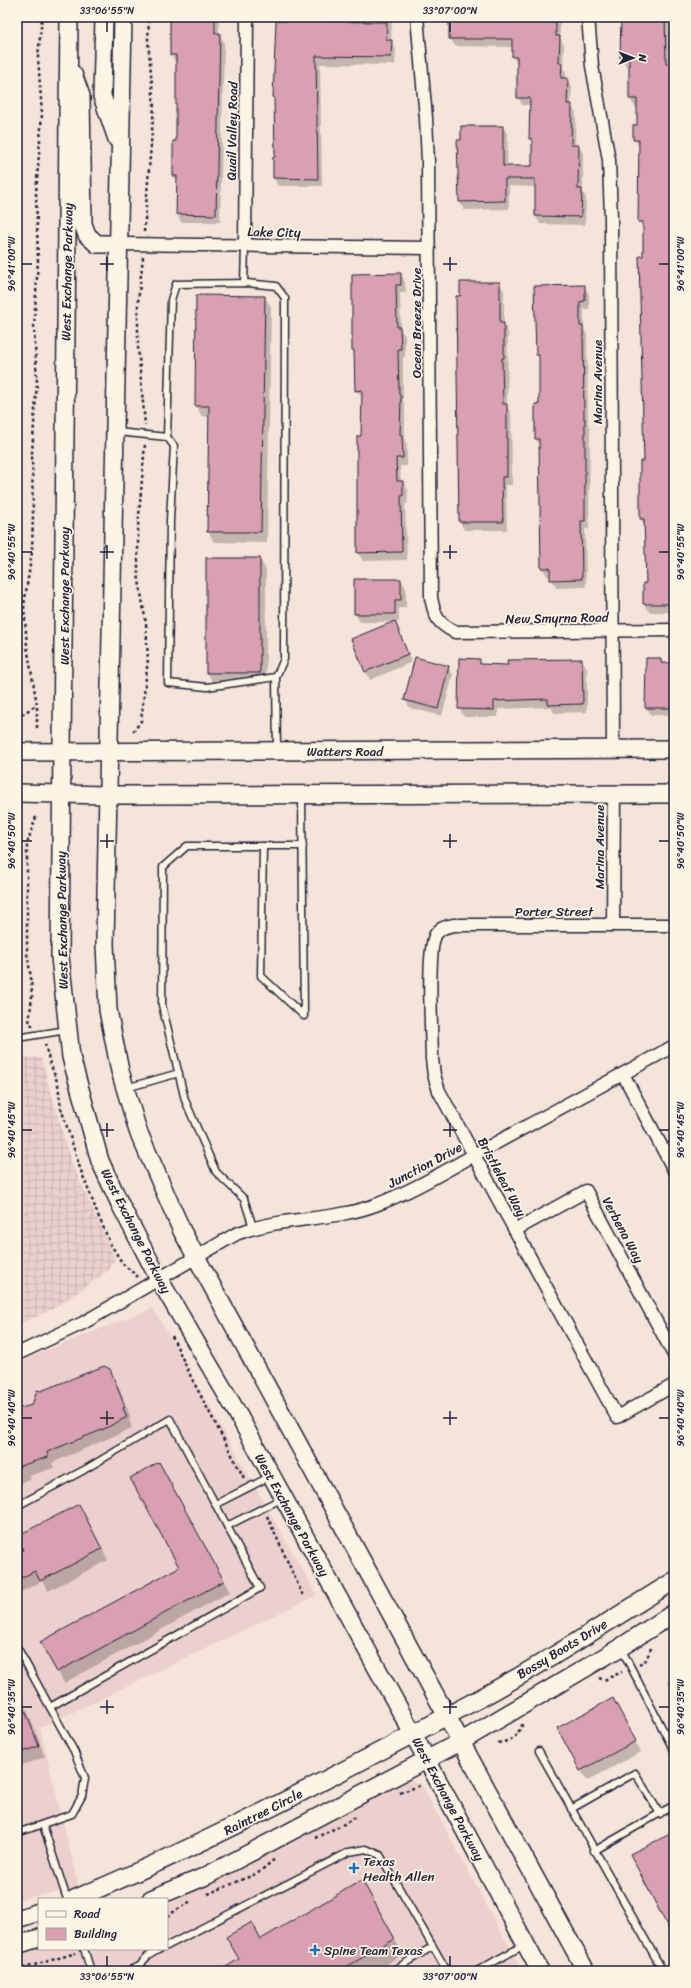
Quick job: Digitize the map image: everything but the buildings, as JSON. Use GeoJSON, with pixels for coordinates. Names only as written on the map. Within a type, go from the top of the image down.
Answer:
{"type":"FeatureCollection","features":[{"type":"Feature","properties":{"kind":"main road","name":"West Exchange Parkway"},"geometry":{"type":"LineString","coordinates":[[69,17],[60,957],[71,1057],[100,1161],[159,1279],[235,1409],[413,1734],[540,1971]]}},
{"type":"Feature","properties":{"kind":"main road"},"geometry":{"type":"LineString","coordinates":[[104,17],[102,96],[121,150]]}},
{"type":"Feature","properties":{"kind":"main road"},"geometry":{"type":"LineString","coordinates":[[123,17],[107,752],[105,944],[108,1010],[125,1088],[138,1131],[182,1231],[448,1714],[586,1971]]}},
{"type":"Feature","properties":{"kind":"main road"},"geometry":{"type":"LineString","coordinates":[[69,65],[81,96],[83,224],[87,235],[97,244],[119,244]]}},
{"type":"Feature","properties":{"kind":"main road","name":"Watters Road"},"geometry":{"type":"LineString","coordinates":[[17,752],[63,753],[674,749]]}},
{"type":"Feature","properties":{"kind":"main road"},"geometry":{"type":"LineString","coordinates":[[17,793],[107,795],[674,794]]}},
{"type":"Feature","properties":{"kind":"main road","name":"Bossy Boots Drive"},"geometry":{"type":"LineString","coordinates":[[448,1714],[495,1689],[674,1581]]}},
{"type":"Feature","properties":{"kind":"main road"},"geometry":{"type":"LineString","coordinates":[[153,1898],[206,1876],[462,1741],[674,1614]]}},
{"type":"Feature","properties":{"kind":"main road","name":"Raintree Circle"},"geometry":{"type":"LineString","coordinates":[[76,1898],[140,1872],[252,1819],[448,1714]]}},
{"type":"Feature","properties":{"kind":"main road"},"geometry":{"type":"LineString","coordinates":[[17,1919],[38,1912]]}},
{"type":"Feature","properties":{"kind":"main road"},"geometry":{"type":"LineString","coordinates":[[17,1945],[38,1938]]}},
{"type":"Feature","properties":{"kind":"street","name":"Quail Valley Road"},"geometry":{"type":"LineString","coordinates":[[245,246],[247,17]]}},
{"type":"Feature","properties":{"kind":"street","name":"Ocean Breeze Drive"},"geometry":{"type":"LineString","coordinates":[[417,17],[426,118],[429,248],[431,598],[434,614],[442,626]]}},
{"type":"Feature","properties":{"kind":"street","name":"Marina Avenue"},"geometry":{"type":"LineString","coordinates":[[588,17],[592,66],[609,160],[611,219],[613,749]]}},
{"type":"Feature","properties":{"kind":"street","name":"Lake City"},"geometry":{"type":"LineString","coordinates":[[119,244],[429,248]]}},
{"type":"Feature","properties":{"kind":"street","name":"New Smyrna Road"},"geometry":{"type":"LineString","coordinates":[[442,626],[455,632],[471,633],[674,630]]}},
{"type":"Feature","properties":{"kind":"street","name":"Marina Avenue"},"geometry":{"type":"LineString","coordinates":[[613,925],[614,794]]}},
{"type":"Feature","properties":{"kind":"street","name":"Porter Street"},"geometry":{"type":"LineString","coordinates":[[436,933],[444,927],[454,925],[674,925]]}},
{"type":"Feature","properties":{"kind":"street","name":"Bristleleaf Way"},"geometry":{"type":"LineString","coordinates":[[436,933],[431,951],[432,1059],[434,1075],[439,1091],[617,1417],[674,1385]]}},
{"type":"Feature","properties":{"kind":"street","name":"Junction Drive"},"geometry":{"type":"LineString","coordinates":[[17,1354],[83,1323],[236,1234],[253,1227],[353,1213],[402,1194],[674,1046]]}},
{"type":"Feature","properties":{"kind":"street"},"geometry":{"type":"LineString","coordinates":[[623,1074],[669,1147],[674,1170]]}},
{"type":"Feature","properties":{"kind":"street","name":"Verbena Way"},"geometry":{"type":"LineString","coordinates":[[515,1230],[586,1191],[674,1354]]}},
{"type":"Feature","properties":{"kind":"lane"},"geometry":{"type":"LineString","coordinates":[[244,283],[245,246]]}},
{"type":"Feature","properties":{"kind":"lane"},"geometry":{"type":"LineString","coordinates":[[276,677],[207,687],[168,683],[170,520],[174,446],[167,437],[171,300],[176,284],[244,283],[276,286],[285,298],[284,659],[276,677],[277,752]]}},
{"type":"Feature","properties":{"kind":"lane"},"geometry":{"type":"LineString","coordinates":[[115,432],[167,437]]}},
{"type":"Feature","properties":{"kind":"lane"},"geometry":{"type":"LineString","coordinates":[[263,846],[261,976],[304,1016],[302,794]]}},
{"type":"Feature","properties":{"kind":"lane"},"geometry":{"type":"LineString","coordinates":[[253,1227],[244,1199],[216,1172],[185,1100],[178,1073],[162,1005],[163,867],[187,846],[303,846]]}},
{"type":"Feature","properties":{"kind":"lane"},"geometry":{"type":"LineString","coordinates":[[17,1038],[67,1030]]}},
{"type":"Feature","properties":{"kind":"lane"},"geometry":{"type":"LineString","coordinates":[[125,1088],[178,1073]]}},
{"type":"Feature","properties":{"kind":"lane"},"geometry":{"type":"LineString","coordinates":[[17,1506],[84,1470],[170,1419],[260,1588],[50,1707]]}},
{"type":"Feature","properties":{"kind":"lane"},"geometry":{"type":"LineString","coordinates":[[216,1504],[271,1476]]}},
{"type":"Feature","properties":{"kind":"lane"},"geometry":{"type":"LineString","coordinates":[[227,1526],[283,1498]]}},
{"type":"Feature","properties":{"kind":"lane"},"geometry":{"type":"LineString","coordinates":[[17,1647],[74,1751],[85,1778],[82,1796],[72,1814],[17,1833]]}},
{"type":"Feature","properties":{"kind":"lane"},"geometry":{"type":"LineString","coordinates":[[621,1647],[674,1752]]}},
{"type":"Feature","properties":{"kind":"lane"},"geometry":{"type":"LineString","coordinates":[[539,1751],[663,1971]]}},
{"type":"Feature","properties":{"kind":"lane"},"geometry":{"type":"LineString","coordinates":[[571,1808],[635,1773],[660,1814]]}},
{"type":"Feature","properties":{"kind":"lane"},"geometry":{"type":"LineString","coordinates":[[594,1851],[674,1805]]}},
{"type":"Feature","properties":{"kind":"lane"},"geometry":{"type":"LineString","coordinates":[[43,1825],[67,1898]]}},
{"type":"Feature","properties":{"kind":"lane"},"geometry":{"type":"LineString","coordinates":[[168,1945],[349,1852],[366,1849],[380,1856],[446,1971]]}},
{"type":"Feature","properties":{"kind":"lane"},"geometry":{"type":"LineString","coordinates":[[477,1971],[525,1944]]}},
{"type":"Feature","properties":{"kind":"lane"},"geometry":{"type":"LineString","coordinates":[[392,1971],[432,1947]]}},
{"type":"Feature","properties":{"kind":"lane"},"geometry":{"type":"LineString","coordinates":[[84,1950],[91,1971]]}},
{"type":"Feature","properties":{"kind":"lane"},"geometry":{"type":"LineString","coordinates":[[127,1971],[140,1968],[147,1956],[158,1950]]}},
{"type":"Feature","properties":{"kind":"path"},"geometry":{"type":"LineString","coordinates":[[37,728],[36,705],[27,646],[24,605],[32,552],[32,454],[36,382],[34,326],[38,260],[36,193],[42,114],[38,57],[42,17]]}},
{"type":"Feature","properties":{"kind":"path"},"geometry":{"type":"LineString","coordinates":[[133,732],[141,721],[148,659],[146,624],[138,574],[138,528],[146,435],[138,347],[138,302],[144,244],[145,209],[154,106],[148,40],[149,17]]}},
{"type":"Feature","properties":{"kind":"path"},"geometry":{"type":"LineString","coordinates":[[17,718],[36,705]]}},
{"type":"Feature","properties":{"kind":"path"},"geometry":{"type":"LineString","coordinates":[[27,953],[27,844],[36,817]]}},
{"type":"Feature","properties":{"kind":"path"},"geometry":{"type":"LineString","coordinates":[[171,1333],[192,1379],[249,1488]]}},
{"type":"Feature","properties":{"kind":"path"},"geometry":{"type":"LineString","coordinates":[[262,1508],[270,1522],[304,1598]]}},
{"type":"Feature","properties":{"kind":"path"},"geometry":{"type":"LineString","coordinates":[[17,1970],[84,1950]]}},
{"type":"Feature","properties":{"kind":"shaded area"},"geometry":{"type":"Polygon","coordinates":[[[17,1056],[41,1058],[71,1162],[115,1258],[109,1270],[53,1309],[17,1325],[17,1056]]]}},
{"type":"Feature","properties":{"kind":"shaded area"},"geometry":{"type":"Polygon","coordinates":[[[153,1308],[317,1595],[40,1728],[79,1887],[17,1900],[17,1362],[153,1308]]]}},
{"type":"Feature","properties":{"kind":"shaded area","name":"Texas Health Allen"},"geometry":{"type":"Polygon","coordinates":[[[406,1778],[423,1787],[522,1971],[17,1971],[17,1956],[38,1950],[168,1950],[168,1904],[275,1850],[406,1778]]]}},
{"type":"Feature","properties":{"kind":"place","name":"Texas Health Allen"},"geometry":{"type":"Point","coordinates":[354,1868]}},
{"type":"Feature","properties":{"kind":"place","name":"Spine Team Texas"},"geometry":{"type":"Point","coordinates":[315,1950]}}]}
